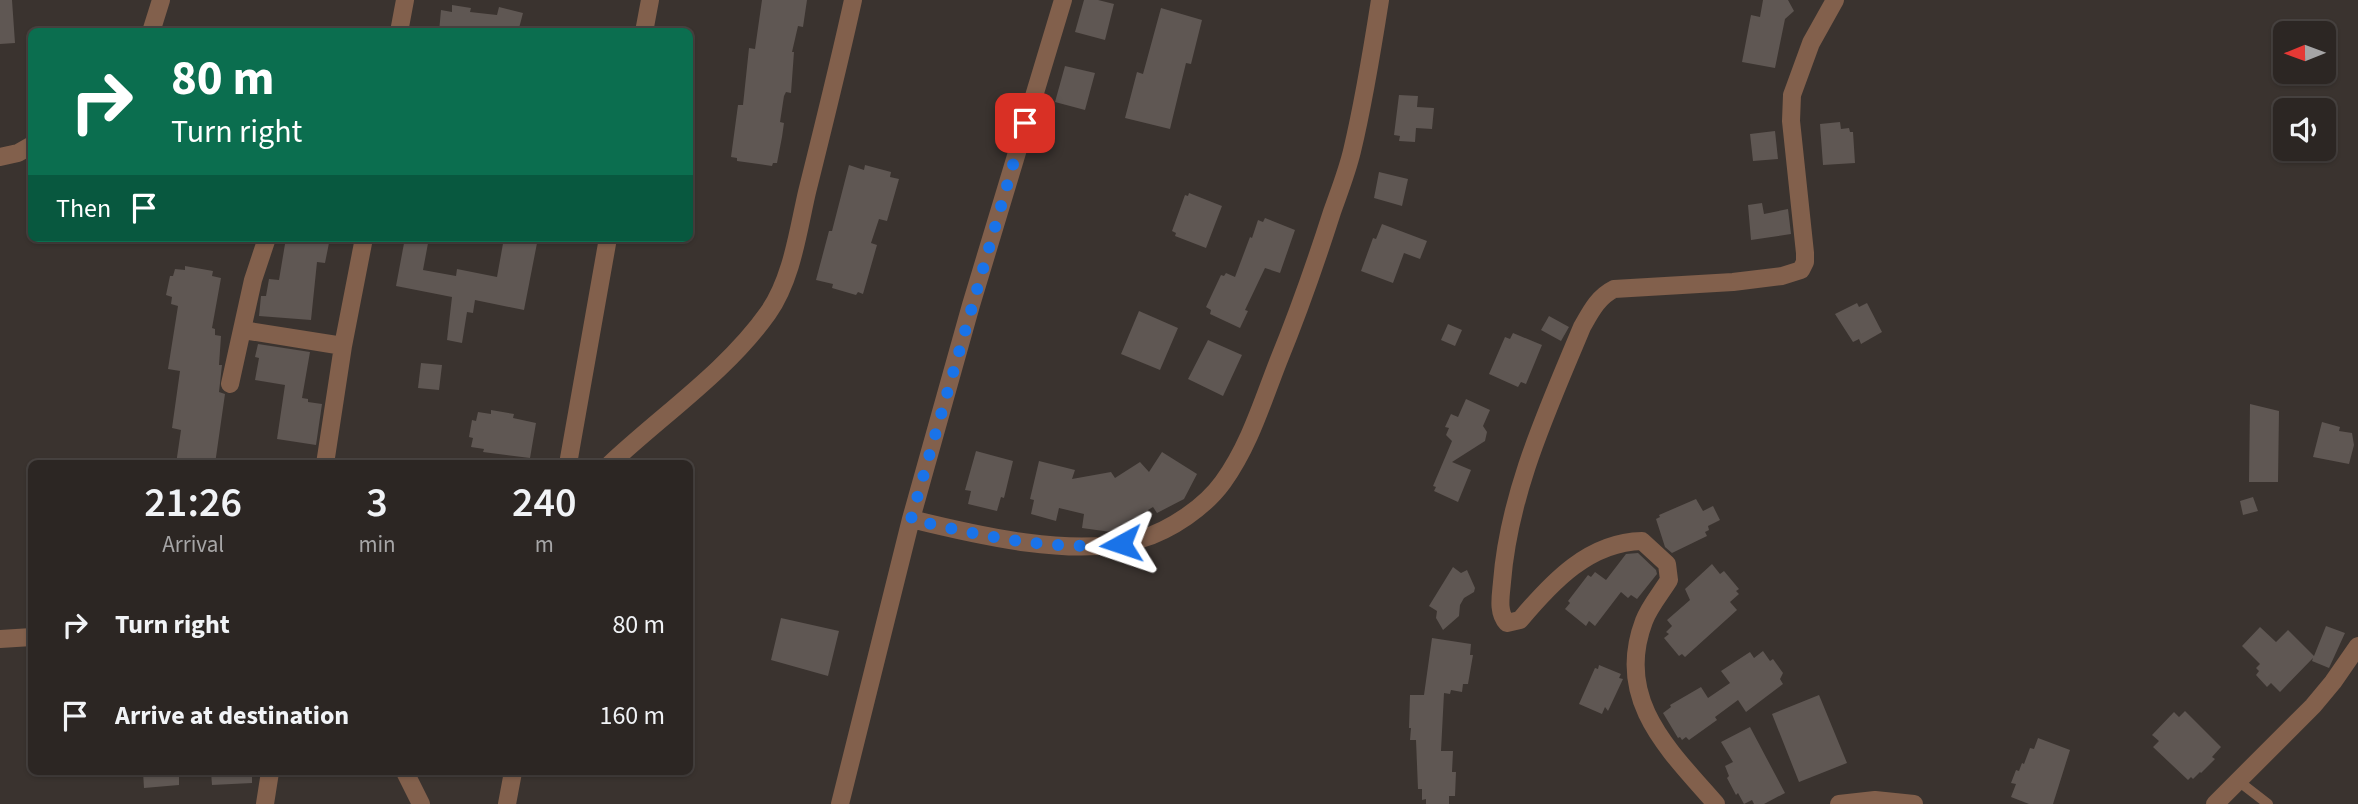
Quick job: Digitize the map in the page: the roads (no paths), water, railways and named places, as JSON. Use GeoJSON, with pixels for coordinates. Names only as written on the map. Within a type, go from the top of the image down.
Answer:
{"type":"FeatureCollection","features":[{"type":"Feature","properties":{"kind":"street"},"geometry":{"type":"LineString","coordinates":[[152,28],[161,0]]}},
{"type":"Feature","properties":{"kind":"street"},"geometry":{"type":"LineString","coordinates":[[400,28],[405,0]]}},
{"type":"Feature","properties":{"kind":"street"},"geometry":{"type":"LineString","coordinates":[[645,28],[650,0]]}},
{"type":"Feature","properties":{"kind":"street"},"geometry":{"type":"LineString","coordinates":[[614,460],[701,383],[752,333],[769,311],[781,288],[795,242],[853,0]]}},
{"type":"Feature","properties":{"kind":"street"},"geometry":{"type":"LineString","coordinates":[[840,804],[911,519],[971,305],[1063,0]]}},
{"type":"Feature","properties":{"kind":"street"},"geometry":{"type":"LineString","coordinates":[[911,519],[1049,545],[1092,547],[1142,539],[1168,528],[1194,510],[1222,484],[1246,444],[1325,234],[1351,154],[1367,83],[1380,0]]}},
{"type":"Feature","properties":{"kind":"street"},"geometry":{"type":"LineString","coordinates":[[1716,804],[1657,734],[1638,691],[1637,643],[1644,619],[1669,580],[1667,564],[1642,541],[1622,541],[1598,550],[1572,568],[1539,597],[1520,620],[1507,622],[1501,615],[1500,601],[1508,528],[1518,490],[1577,339],[1595,304],[1605,294],[1614,289],[1733,282],[1782,276],[1801,270],[1805,253],[1791,121],[1792,95],[1811,43],[1835,0]]}},
{"type":"Feature","properties":{"kind":"street"},"geometry":{"type":"LineString","coordinates":[[0,157],[18,153],[28,147]]}},
{"type":"Feature","properties":{"kind":"street"},"geometry":{"type":"LineString","coordinates":[[230,384],[253,280],[266,242]]}},
{"type":"Feature","properties":{"kind":"street"},"geometry":{"type":"LineString","coordinates":[[326,460],[343,346],[364,242]]}},
{"type":"Feature","properties":{"kind":"street"},"geometry":{"type":"LineString","coordinates":[[569,460],[607,242]]}},
{"type":"Feature","properties":{"kind":"street"},"geometry":{"type":"LineString","coordinates":[[243,330],[343,346]]}},
{"type":"Feature","properties":{"kind":"street"},"geometry":{"type":"LineString","coordinates":[[0,639],[28,637]]}},
{"type":"Feature","properties":{"kind":"street"},"geometry":{"type":"LineString","coordinates":[[2214,804],[2313,706],[2358,646]]}},
{"type":"Feature","properties":{"kind":"street"},"geometry":{"type":"LineString","coordinates":[[265,804],[270,775]]}},
{"type":"Feature","properties":{"kind":"street"},"geometry":{"type":"LineString","coordinates":[[406,775],[421,804]]}},
{"type":"Feature","properties":{"kind":"street"},"geometry":{"type":"LineString","coordinates":[[507,804],[512,775]]}},
{"type":"Feature","properties":{"kind":"street"},"geometry":{"type":"LineString","coordinates":[[1839,804],[1875,800],[1914,804]]}},
{"type":"Feature","properties":{"kind":"lane"},"geometry":{"type":"LineString","coordinates":[[2237,780],[2268,804]]}}]}
